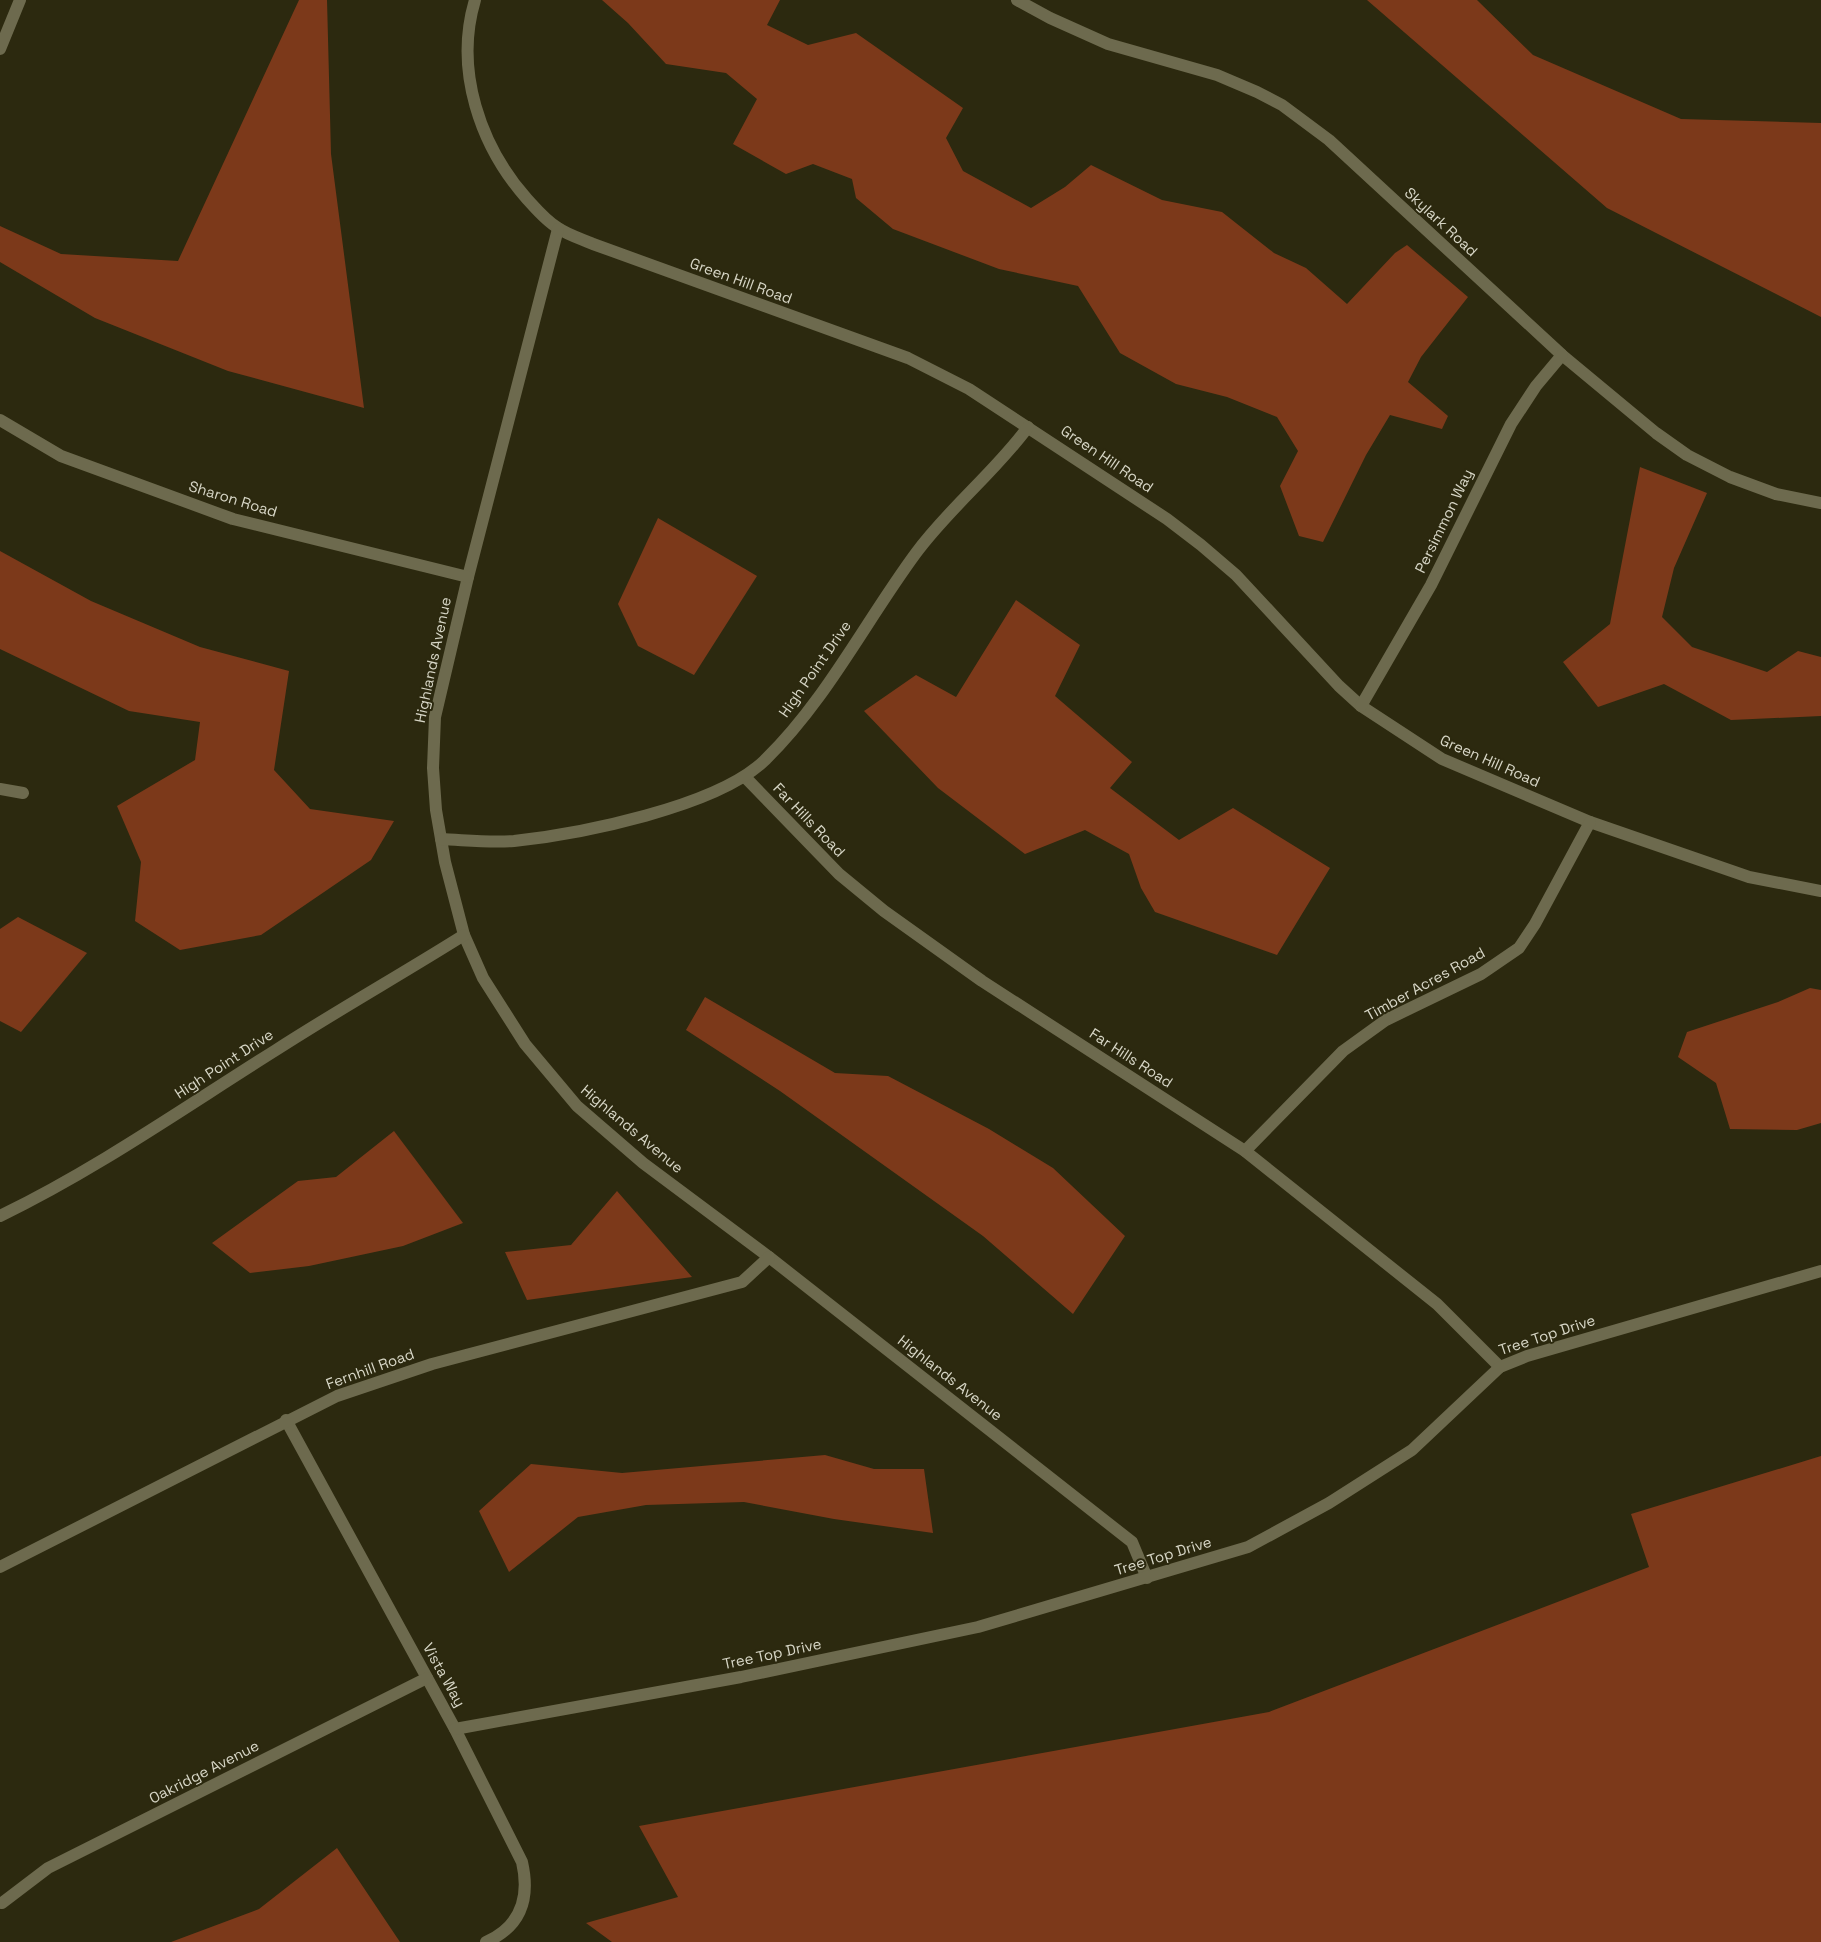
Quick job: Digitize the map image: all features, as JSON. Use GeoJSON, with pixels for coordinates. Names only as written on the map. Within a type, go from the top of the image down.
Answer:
{"type":"FeatureCollection","features":[{"type":"Feature","properties":{"kind":"street"},"geometry":{"type":"LineString","coordinates":[[0,49],[20,0]]}},
{"type":"Feature","properties":{"kind":"street","name":"Green Hill Road"},"geometry":{"type":"LineString","coordinates":[[476,0],[467,51],[474,99],[481,122],[500,165],[512,182],[542,215],[558,229],[593,244],[908,358],[969,388],[1201,545],[1236,575],[1339,686],[1361,706],[1442,759],[1590,822],[1749,877],[1821,891]]}},
{"type":"Feature","properties":{"kind":"street","name":"Skylark Road"},"geometry":{"type":"LineString","coordinates":[[1018,0],[1050,18],[1108,44],[1217,75],[1282,105],[1329,140],[1562,355],[1656,433],[1687,455],[1730,477],[1776,494],[1821,503]]}},
{"type":"Feature","properties":{"kind":"street","name":"Highlands Avenue"},"geometry":{"type":"LineString","coordinates":[[558,229],[468,577],[434,717],[433,768],[441,839],[464,935],[483,978],[524,1044],[577,1106],[643,1163],[769,1257],[1132,1542],[1147,1578]]}},
{"type":"Feature","properties":{"kind":"street","name":"Persimmon Way"},"geometry":{"type":"LineString","coordinates":[[1361,706],[1431,585],[1511,424],[1536,386],[1562,355]]}},
{"type":"Feature","properties":{"kind":"street","name":"Sharon Road"},"geometry":{"type":"LineString","coordinates":[[0,420],[61,456],[233,519],[468,577]]}},
{"type":"Feature","properties":{"kind":"street","name":"High Point Drive"},"geometry":{"type":"LineString","coordinates":[[441,839],[513,841],[598,827],[681,805],[745,777],[764,761],[816,702],[878,606],[918,551],[963,498],[1009,454],[1028,427]]}},
{"type":"Feature","properties":{"kind":"street","name":"Far Hills Road"},"geometry":{"type":"LineString","coordinates":[[745,777],[839,874],[884,911],[982,981],[1245,1151],[1437,1304],[1500,1367]]}},
{"type":"Feature","properties":{"kind":"street"},"geometry":{"type":"LineString","coordinates":[[0,788],[22,794]]}},
{"type":"Feature","properties":{"kind":"street","name":"Timber Acres Road"},"geometry":{"type":"LineString","coordinates":[[1245,1151],[1343,1051],[1386,1020],[1481,974],[1519,948],[1535,924],[1590,822]]}},
{"type":"Feature","properties":{"kind":"street","name":"High Point Drive"},"geometry":{"type":"LineString","coordinates":[[0,1216],[43,1195],[118,1152],[278,1049],[464,935]]}},
{"type":"Feature","properties":{"kind":"street","name":"Fernhill Road"},"geometry":{"type":"LineString","coordinates":[[0,1567],[286,1420],[337,1396],[432,1364],[742,1282],[769,1257]]}},
{"type":"Feature","properties":{"kind":"street","name":"Tree Top Drive"},"geometry":{"type":"LineString","coordinates":[[455,1729],[741,1677],[978,1628],[1248,1547],[1329,1503],[1412,1450],[1500,1367],[1527,1356],[1821,1271]]}},
{"type":"Feature","properties":{"kind":"street","name":"Vista Way"},"geometry":{"type":"LineString","coordinates":[[286,1420],[455,1729],[522,1862],[526,1883],[525,1899],[518,1916],[507,1930],[486,1942]]}},
{"type":"Feature","properties":{"kind":"street","name":"Oakridge Avenue"},"geometry":{"type":"LineString","coordinates":[[2,1903],[48,1868],[427,1678]]}},
{"type":"Feature","properties":{"kind":"shaded area"},"geometry":{"type":"Polygon","coordinates":[[[299,0],[327,0],[331,154],[364,408],[228,371],[95,318],[0,262],[0,226],[61,254],[178,261],[299,0]]]}},
{"type":"Feature","properties":{"kind":"shaded area"},"geometry":{"type":"Polygon","coordinates":[[[602,0],[780,0],[767,25],[808,45],[856,33],[963,108],[946,138],[963,171],[1031,208],[1065,187],[1091,165],[1162,200],[1222,212],[1274,253],[1306,268],[1347,304],[1395,253],[1407,245],[1468,297],[1421,357],[1408,382],[1448,416],[1442,429],[1390,415],[1366,455],[1323,542],[1299,536],[1280,486],[1298,451],[1277,417],[1227,397],[1176,384],[1120,353],[1078,286],[999,269],[893,229],[856,198],[852,179],[813,164],[786,174],[733,144],[757,99],[726,73],[666,64],[628,23],[602,0]]]}},
{"type":"Feature","properties":{"kind":"shaded area"},"geometry":{"type":"Polygon","coordinates":[[[1367,0],[1477,0],[1533,55],[1681,119],[1821,123],[1821,317],[1607,208],[1367,0]]]}},
{"type":"Feature","properties":{"kind":"shaded area"},"geometry":{"type":"Polygon","coordinates":[[[1640,467],[1707,493],[1674,568],[1662,617],[1692,647],[1767,672],[1798,651],[1821,657],[1821,716],[1731,720],[1664,684],[1598,707],[1563,662],[1610,624],[1640,467]]]}},
{"type":"Feature","properties":{"kind":"shaded area"},"geometry":{"type":"Polygon","coordinates":[[[658,518],[757,576],[694,675],[638,646],[618,604],[658,518]]]}},
{"type":"Feature","properties":{"kind":"shaded area"},"geometry":{"type":"Polygon","coordinates":[[[0,551],[91,601],[200,647],[289,671],[274,770],[310,809],[394,821],[371,860],[261,935],[180,950],[135,921],[141,862],[117,806],[195,760],[200,722],[129,711],[0,649],[0,551]]]}},
{"type":"Feature","properties":{"kind":"shaded area"},"geometry":{"type":"Polygon","coordinates":[[[1016,600],[1080,645],[1055,696],[1132,762],[1110,788],[1179,840],[1233,808],[1330,868],[1277,955],[1155,912],[1141,888],[1129,854],[1085,830],[1025,854],[938,788],[864,711],[916,675],[956,697],[1016,600]]]}},
{"type":"Feature","properties":{"kind":"shaded area"},"geometry":{"type":"Polygon","coordinates":[[[18,917],[87,953],[21,1032],[0,1021],[0,929],[18,917]]]}},
{"type":"Feature","properties":{"kind":"shaded area"},"geometry":{"type":"Polygon","coordinates":[[[1810,988],[1821,990],[1821,1123],[1797,1130],[1730,1129],[1716,1083],[1678,1057],[1687,1032],[1778,1002],[1810,988]]]}},
{"type":"Feature","properties":{"kind":"shaded area"},"geometry":{"type":"Polygon","coordinates":[[[705,997],[835,1073],[888,1076],[989,1129],[1053,1168],[1125,1236],[1073,1314],[983,1236],[780,1091],[686,1030],[705,997]]]}},
{"type":"Feature","properties":{"kind":"shaded area"},"geometry":{"type":"Polygon","coordinates":[[[394,1131],[463,1223],[403,1246],[309,1266],[250,1273],[212,1243],[298,1181],[336,1177],[394,1131]]]}},
{"type":"Feature","properties":{"kind":"shaded area"},"geometry":{"type":"Polygon","coordinates":[[[617,1191],[692,1277],[527,1300],[505,1252],[571,1245],[617,1191]]]}},
{"type":"Feature","properties":{"kind":"shaded area"},"geometry":{"type":"Polygon","coordinates":[[[825,1455],[874,1469],[924,1469],[933,1533],[834,1519],[744,1502],[646,1505],[578,1517],[509,1572],[479,1511],[531,1464],[622,1473],[825,1455]]]}},
{"type":"Feature","properties":{"kind":"shaded area"},"geometry":{"type":"Polygon","coordinates":[[[1821,1456],[1821,1942],[612,1942],[586,1923],[678,1897],[639,1826],[1269,1712],[1649,1567],[1631,1514],[1821,1456]]]}},
{"type":"Feature","properties":{"kind":"shaded area"},"geometry":{"type":"Polygon","coordinates":[[[337,1848],[400,1942],[171,1942],[259,1909],[337,1848]]]}}]}
